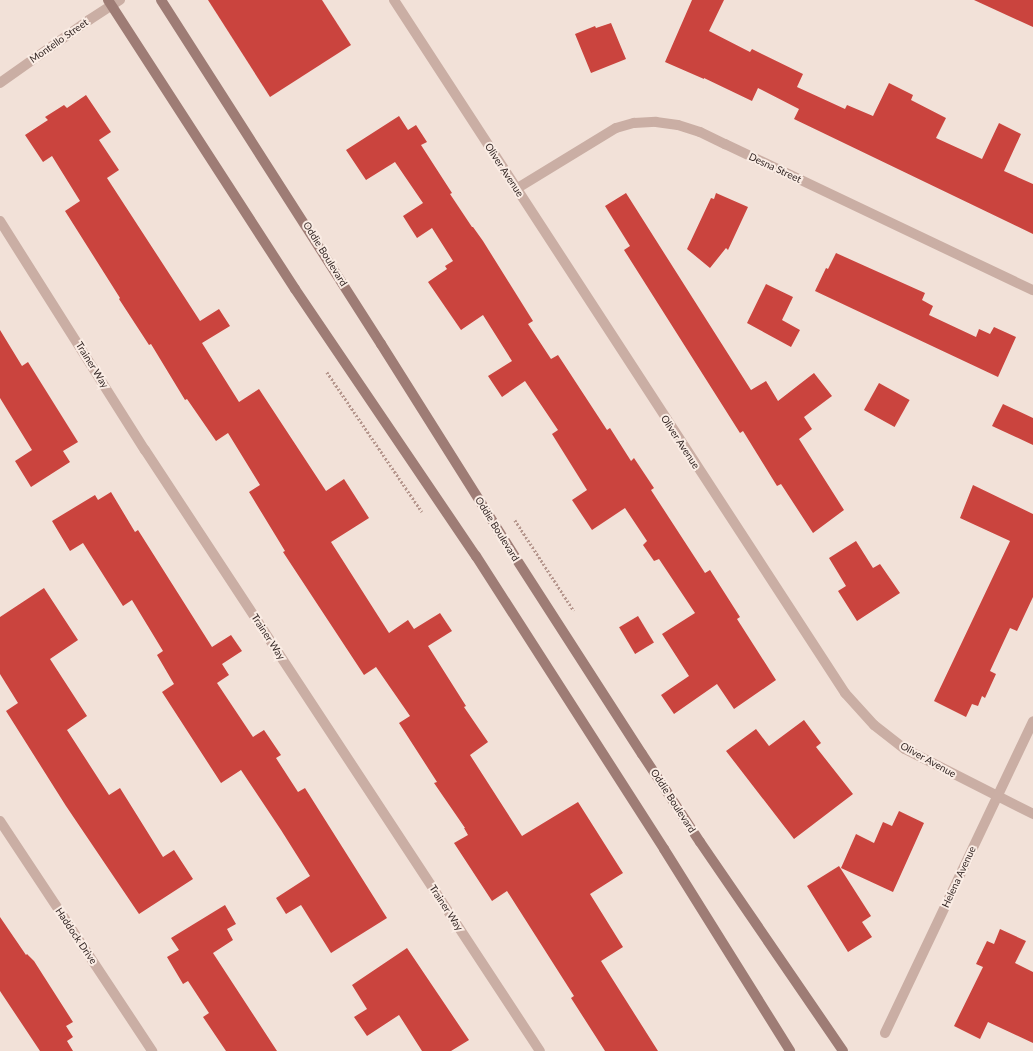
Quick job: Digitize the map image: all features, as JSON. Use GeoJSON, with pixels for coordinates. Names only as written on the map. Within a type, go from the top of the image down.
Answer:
{"type":"FeatureCollection","features":[{"type":"Feature","properties":{"kind":"main road","name":"Oddie Boulevard"},"geometry":{"type":"LineString","coordinates":[[161,0],[382,344],[511,551],[638,747],[700,842],[843,1051]]}},
{"type":"Feature","properties":{"kind":"main road"},"geometry":{"type":"LineString","coordinates":[[113,2],[295,289],[476,556],[664,849],[790,1051]]}},
{"type":"Feature","properties":{"kind":"street","name":"Oliver Avenue"},"geometry":{"type":"LineString","coordinates":[[394,0],[845,693],[874,725],[905,749],[1033,814]]}},
{"type":"Feature","properties":{"kind":"street","name":"Montello Street"},"geometry":{"type":"LineString","coordinates":[[0,83],[113,2]]}},
{"type":"Feature","properties":{"kind":"street","name":"Desna Street"},"geometry":{"type":"LineString","coordinates":[[516,189],[616,128],[634,123],[656,122],[678,125],[700,132],[1033,290]]}},
{"type":"Feature","properties":{"kind":"street","name":"Trainer Way"},"geometry":{"type":"LineString","coordinates":[[0,221],[150,457],[540,1051]]}},
{"type":"Feature","properties":{"kind":"street","name":"Helena Avenue"},"geometry":{"type":"LineString","coordinates":[[885,1033],[1033,721]]}},
{"type":"Feature","properties":{"kind":"street","name":"Haddock Drive"},"geometry":{"type":"LineString","coordinates":[[0,821],[152,1051]]}},
{"type":"Feature","properties":{"kind":"building"},"geometry":{"type":"Polygon","coordinates":[[[208,0],[322,0],[351,45],[270,97],[208,0]]]}},
{"type":"Feature","properties":{"kind":"building"},"geometry":{"type":"Polygon","coordinates":[[[692,0],[724,0],[709,31],[750,52],[752,49],[803,74],[797,87],[845,109],[847,105],[873,116],[889,83],[913,95],[911,100],[946,118],[936,138],[982,159],[999,123],[1021,134],[1004,171],[1033,184],[1033,234],[794,119],[799,109],[758,88],[752,101],[704,78],[665,62],[692,0]]]}},
{"type":"Feature","properties":{"kind":"building"},"geometry":{"type":"Polygon","coordinates":[[[974,0],[1033,0],[1033,27],[974,0]]]}},
{"type":"Feature","properties":{"kind":"building"},"geometry":{"type":"Polygon","coordinates":[[[611,23],[626,59],[591,73],[575,34],[595,26],[596,28],[611,23]]]}},
{"type":"Feature","properties":{"kind":"building"},"geometry":{"type":"Polygon","coordinates":[[[86,95],[111,132],[99,140],[119,170],[107,178],[200,321],[219,309],[230,326],[202,343],[239,402],[259,389],[326,491],[344,479],[369,518],[331,542],[389,633],[408,620],[414,629],[440,613],[452,631],[428,646],[466,706],[464,707],[488,742],[470,755],[522,836],[578,802],[623,873],[590,894],[623,947],[601,961],[658,1051],[605,1051],[571,998],[574,996],[507,891],[492,901],[454,843],[468,835],[465,828],[434,783],[437,782],[399,723],[410,716],[376,667],[364,675],[283,552],[285,551],[249,492],[260,485],[228,433],[216,441],[187,399],[185,400],[151,344],[149,345],[119,299],[120,298],[65,211],[80,201],[52,156],[43,162],[25,135],[48,120],[45,117],[64,105],[67,108],[86,95]]]}},
{"type":"Feature","properties":{"kind":"building"},"geometry":{"type":"Polygon","coordinates":[[[399,116],[408,130],[416,125],[427,142],[421,145],[452,193],[450,194],[483,241],[533,321],[528,324],[551,359],[558,355],[607,430],[610,428],[631,461],[634,458],[654,488],[651,490],[705,573],[710,570],[740,617],[737,619],[776,680],[734,709],[717,684],[674,714],[661,695],[689,676],[662,634],[695,613],[659,559],[654,561],[643,545],[647,541],[625,508],[592,530],[572,500],[587,490],[552,434],[558,430],[525,381],[502,397],[488,376],[512,361],[483,315],[461,330],[428,282],[447,269],[445,266],[453,261],[432,228],[417,238],[403,216],[423,203],[395,162],[366,180],[346,150],[399,116]]]}},
{"type":"Feature","properties":{"kind":"building"},"geometry":{"type":"Polygon","coordinates":[[[626,193],[751,390],[766,381],[778,401],[814,373],[832,396],[804,417],[812,429],[799,439],[844,510],[813,533],[781,484],[777,486],[743,431],[740,433],[624,250],[630,246],[605,206],[626,193]]]}},
{"type":"Feature","properties":{"kind":"building"},"geometry":{"type":"Polygon","coordinates":[[[716,193],[748,207],[728,250],[726,248],[710,268],[687,249],[711,198],[714,199],[716,193]]]}},
{"type":"Feature","properties":{"kind":"building"},"geometry":{"type":"Polygon","coordinates":[[[836,253],[925,293],[922,300],[933,306],[929,315],[976,337],[979,329],[990,334],[994,327],[1016,337],[998,377],[815,291],[826,268],[828,269],[836,253]]]}},
{"type":"Feature","properties":{"kind":"building"},"geometry":{"type":"Polygon","coordinates":[[[766,284],[793,297],[782,320],[800,330],[791,347],[747,323],[766,284]]]}},
{"type":"Feature","properties":{"kind":"building"},"geometry":{"type":"Polygon","coordinates":[[[0,330],[22,366],[28,362],[78,442],[63,451],[70,462],[31,487],[15,461],[32,450],[0,398],[0,330]]]}},
{"type":"Feature","properties":{"kind":"building"},"geometry":{"type":"Polygon","coordinates":[[[879,383],[910,400],[895,427],[864,410],[879,383]]]}},
{"type":"Feature","properties":{"kind":"building"},"geometry":{"type":"Polygon","coordinates":[[[1003,404],[1033,418],[1033,445],[992,426],[1003,404]]]}},
{"type":"Feature","properties":{"kind":"building"},"geometry":{"type":"Polygon","coordinates":[[[973,485],[1033,514],[1033,597],[1017,631],[1010,628],[990,671],[996,674],[985,698],[982,696],[978,706],[972,704],[966,717],[934,701],[1010,541],[960,518],[973,485]]]}},
{"type":"Feature","properties":{"kind":"building"},"geometry":{"type":"Polygon","coordinates":[[[111,492],[135,532],[138,530],[212,647],[231,635],[242,651],[222,664],[229,675],[217,683],[253,737],[264,730],[281,755],[276,758],[298,792],[305,788],[387,918],[331,953],[301,905],[286,914],[276,898],[310,876],[281,830],[241,770],[221,783],[162,692],[174,684],[157,655],[163,651],[132,600],[123,606],[83,543],[70,551],[52,521],[95,495],[98,500],[111,492]]]}},
{"type":"Feature","properties":{"kind":"building"},"geometry":{"type":"Polygon","coordinates":[[[856,541],[873,568],[880,564],[900,593],[857,621],[838,591],[846,586],[829,558],[856,541]]]}},
{"type":"Feature","properties":{"kind":"building"},"geometry":{"type":"Polygon","coordinates":[[[44,588],[78,640],[50,659],[87,716],[67,730],[109,795],[120,788],[163,857],[174,850],[193,879],[139,914],[66,806],[6,711],[18,703],[0,674],[0,617],[44,588]]]}},
{"type":"Feature","properties":{"kind":"building"},"geometry":{"type":"Polygon","coordinates":[[[638,616],[654,643],[635,654],[619,627],[638,616]]]}},
{"type":"Feature","properties":{"kind":"building"},"geometry":{"type":"Polygon","coordinates":[[[804,720],[821,743],[816,747],[853,794],[794,839],[726,751],[756,729],[769,746],[804,720]]]}},
{"type":"Feature","properties":{"kind":"building"},"geometry":{"type":"Polygon","coordinates":[[[899,811],[924,823],[893,892],[841,868],[856,834],[874,843],[883,822],[892,826],[899,811]]]}},
{"type":"Feature","properties":{"kind":"building"},"geometry":{"type":"Polygon","coordinates":[[[839,866],[871,916],[862,922],[872,937],[848,952],[807,886],[839,866]]]}},
{"type":"Feature","properties":{"kind":"building"},"geometry":{"type":"Polygon","coordinates":[[[225,905],[236,924],[227,929],[233,940],[213,953],[277,1051],[226,1051],[203,1017],[209,1013],[188,981],[183,984],[167,957],[179,950],[171,938],[225,905]]]}},
{"type":"Feature","properties":{"kind":"building"},"geometry":{"type":"Polygon","coordinates":[[[0,917],[26,955],[27,954],[34,961],[73,1022],[66,1026],[73,1037],[67,1041],[73,1051],[40,1051],[0,991],[0,917]]]}},
{"type":"Feature","properties":{"kind":"building"},"geometry":{"type":"Polygon","coordinates":[[[1000,929],[1026,941],[1015,963],[1033,972],[1033,1043],[988,1022],[980,1039],[954,1026],[983,967],[976,964],[987,941],[994,944],[1000,929]]]}},
{"type":"Feature","properties":{"kind":"building"},"geometry":{"type":"Polygon","coordinates":[[[407,948],[469,1040],[451,1051],[422,1051],[399,1015],[367,1036],[354,1017],[367,1009],[352,985],[407,948]]]}}]}
